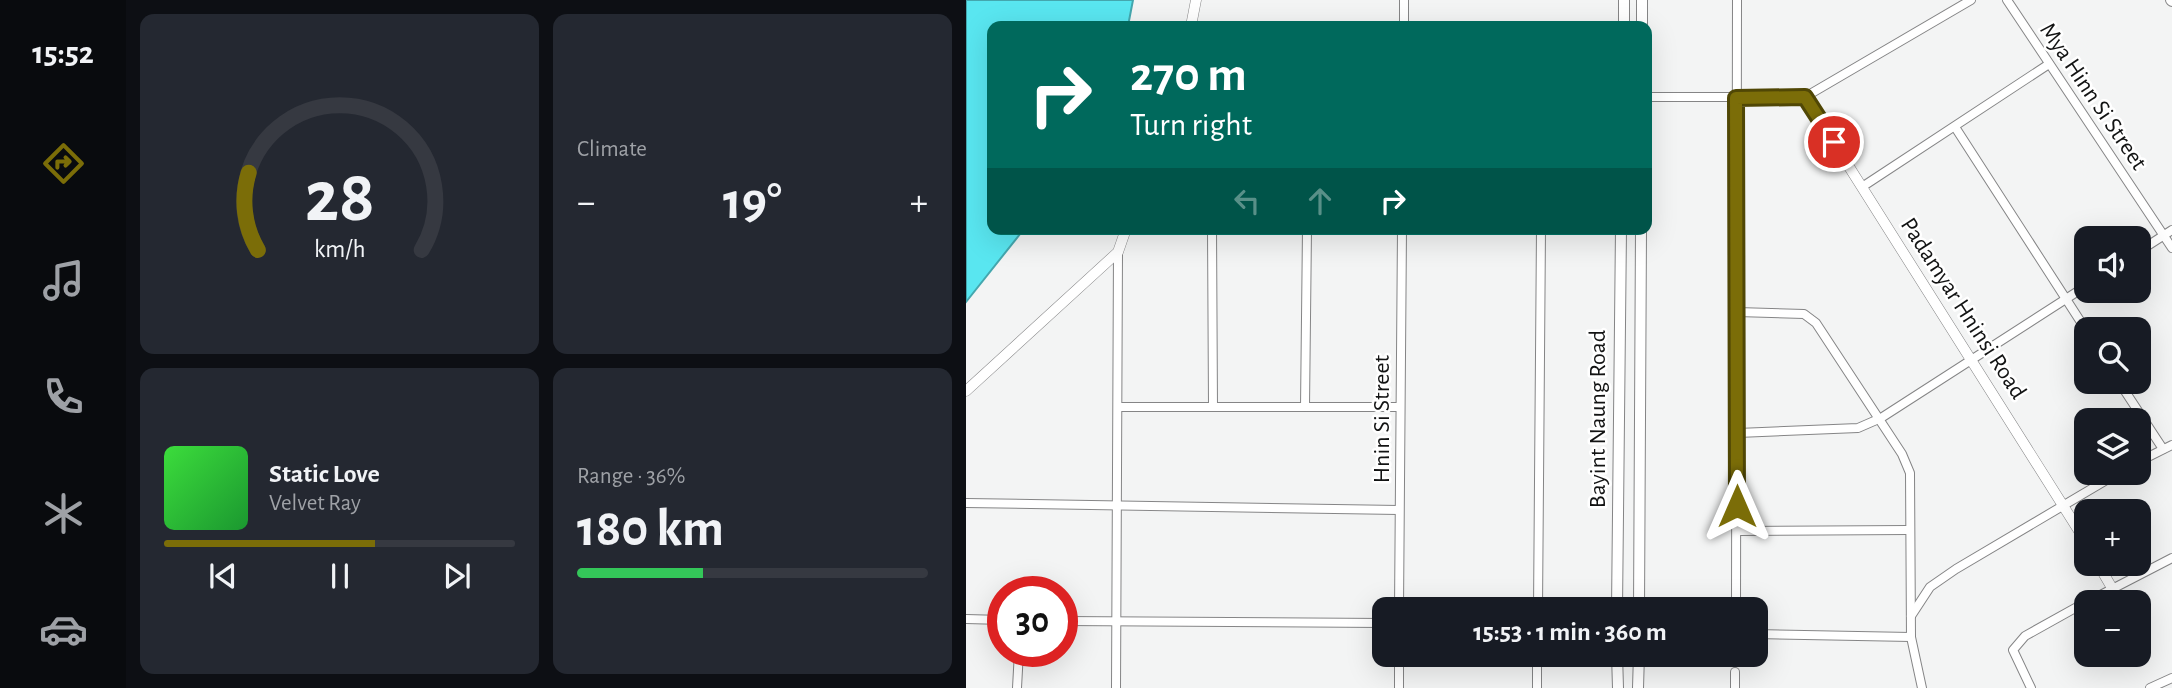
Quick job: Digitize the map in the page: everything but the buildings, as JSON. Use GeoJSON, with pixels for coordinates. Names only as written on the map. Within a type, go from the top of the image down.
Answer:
{"type":"FeatureCollection","features":[{"type":"Feature","properties":{"kind":"main road"},"geometry":{"type":"LineString","coordinates":[[1624,0],[1624,21]]}},
{"type":"Feature","properties":{"kind":"main road"},"geometry":{"type":"LineString","coordinates":[[1642,0],[1642,21]]}},
{"type":"Feature","properties":{"kind":"main road","name":"Bayint Naung Road"},"geometry":{"type":"LineString","coordinates":[[1617,597],[1621,235]]}},
{"type":"Feature","properties":{"kind":"main road","name":"Bayint Naung Road"},"geometry":{"type":"LineString","coordinates":[[1639,597],[1641,235]]}},
{"type":"Feature","properties":{"kind":"main road"},"geometry":{"type":"LineString","coordinates":[[1618,393],[1640,394]]}},
{"type":"Feature","properties":{"kind":"main road"},"geometry":{"type":"LineString","coordinates":[[1617,667],[1618,688]]}},
{"type":"Feature","properties":{"kind":"main road"},"geometry":{"type":"LineString","coordinates":[[1639,667],[1639,688]]}},
{"type":"Feature","properties":{"kind":"street"},"geometry":{"type":"LineString","coordinates":[[1192,21],[1196,0]]}},
{"type":"Feature","properties":{"kind":"street"},"geometry":{"type":"LineString","coordinates":[[1404,0],[1404,21]]}},
{"type":"Feature","properties":{"kind":"street"},"geometry":{"type":"LineString","coordinates":[[1736,597],[1737,0]]}},
{"type":"Feature","properties":{"kind":"street"},"geometry":{"type":"LineString","coordinates":[[1652,97],[1805,97],[1971,0]]}},
{"type":"Feature","properties":{"kind":"street","name":"Mya Hinn Si Street"},"geometry":{"type":"LineString","coordinates":[[2007,0],[2168,232],[2172,248]]}},
{"type":"Feature","properties":{"kind":"street"},"geometry":{"type":"LineString","coordinates":[[1862,187],[2049,64]]}},
{"type":"Feature","properties":{"kind":"street","name":"Padamyar Hninsi Road"},"geometry":{"type":"LineString","coordinates":[[1805,97],[2074,521]]}},
{"type":"Feature","properties":{"kind":"street"},"geometry":{"type":"LineString","coordinates":[[1955,127],[2078,317]]}},
{"type":"Feature","properties":{"kind":"street"},"geometry":{"type":"LineString","coordinates":[[2151,243],[2168,232]]}},
{"type":"Feature","properties":{"kind":"street"},"geometry":{"type":"LineString","coordinates":[[1116,688],[1118,252],[1124,235]]}},
{"type":"Feature","properties":{"kind":"street"},"geometry":{"type":"LineString","coordinates":[[1212,235],[1213,406]]}},
{"type":"Feature","properties":{"kind":"street"},"geometry":{"type":"LineString","coordinates":[[1305,407],[1307,235]]}},
{"type":"Feature","properties":{"kind":"street","name":"Hnin Si Street"},"geometry":{"type":"LineString","coordinates":[[1399,597],[1402,235]]}},
{"type":"Feature","properties":{"kind":"street"},"geometry":{"type":"LineString","coordinates":[[1538,597],[1541,235]]}},
{"type":"Feature","properties":{"kind":"street"},"geometry":{"type":"LineString","coordinates":[[966,391],[1118,252]]}},
{"type":"Feature","properties":{"kind":"street"},"geometry":{"type":"LineString","coordinates":[[1738,433],[1858,428],[1881,418],[2074,294]]}},
{"type":"Feature","properties":{"kind":"street"},"geometry":{"type":"LineString","coordinates":[[1737,312],[1804,314],[1816,323],[1881,418],[1910,473],[1911,637],[1922,688]]}},
{"type":"Feature","properties":{"kind":"street"},"geometry":{"type":"LineString","coordinates":[[2128,394],[2168,447],[2151,456]]}},
{"type":"Feature","properties":{"kind":"street"},"geometry":{"type":"LineString","coordinates":[[1118,407],[1400,407]]}},
{"type":"Feature","properties":{"kind":"street"},"geometry":{"type":"LineString","coordinates":[[1911,616],[1930,587],[2097,485]]}},
{"type":"Feature","properties":{"kind":"street"},"geometry":{"type":"LineString","coordinates":[[966,503],[1399,510]]}},
{"type":"Feature","properties":{"kind":"street"},"geometry":{"type":"LineString","coordinates":[[1737,531],[1909,530]]}},
{"type":"Feature","properties":{"kind":"street"},"geometry":{"type":"LineString","coordinates":[[2108,590],[2172,558]]}},
{"type":"Feature","properties":{"kind":"street"},"geometry":{"type":"LineString","coordinates":[[2105,576],[2112,588]]}},
{"type":"Feature","properties":{"kind":"street"},"geometry":{"type":"LineString","coordinates":[[2031,688],[2013,650],[2025,636],[2074,609]]}},
{"type":"Feature","properties":{"kind":"street"},"geometry":{"type":"LineString","coordinates":[[966,619],[987,620]]}},
{"type":"Feature","properties":{"kind":"street"},"geometry":{"type":"LineString","coordinates":[[1078,621],[1372,624]]}},
{"type":"Feature","properties":{"kind":"street"},"geometry":{"type":"LineString","coordinates":[[1768,634],[1911,637]]}},
{"type":"Feature","properties":{"kind":"street"},"geometry":{"type":"LineString","coordinates":[[1017,688],[1018,667]]}},
{"type":"Feature","properties":{"kind":"street"},"geometry":{"type":"LineString","coordinates":[[1399,667],[1399,688]]}},
{"type":"Feature","properties":{"kind":"street"},"geometry":{"type":"LineString","coordinates":[[1537,667],[1537,688]]}},
{"type":"Feature","properties":{"kind":"street"},"geometry":{"type":"LineString","coordinates":[[1735,672],[1735,688]]}},
{"type":"Feature","properties":{"kind":"street"},"geometry":{"type":"LineString","coordinates":[[2150,688],[2172,678]]}},
{"type":"Feature","properties":{"kind":"water"},"geometry":{"type":"Polygon","coordinates":[[[966,0],[1133,0],[1129,21],[987,21],[987,235],[1019,235],[966,302],[966,0]]]}},
{"type":"Feature","properties":{"kind":"route"},"geometry":{"type":"LineString","coordinates":[[1737,506],[1736,98],[1805,97],[1834,142]]}}]}
